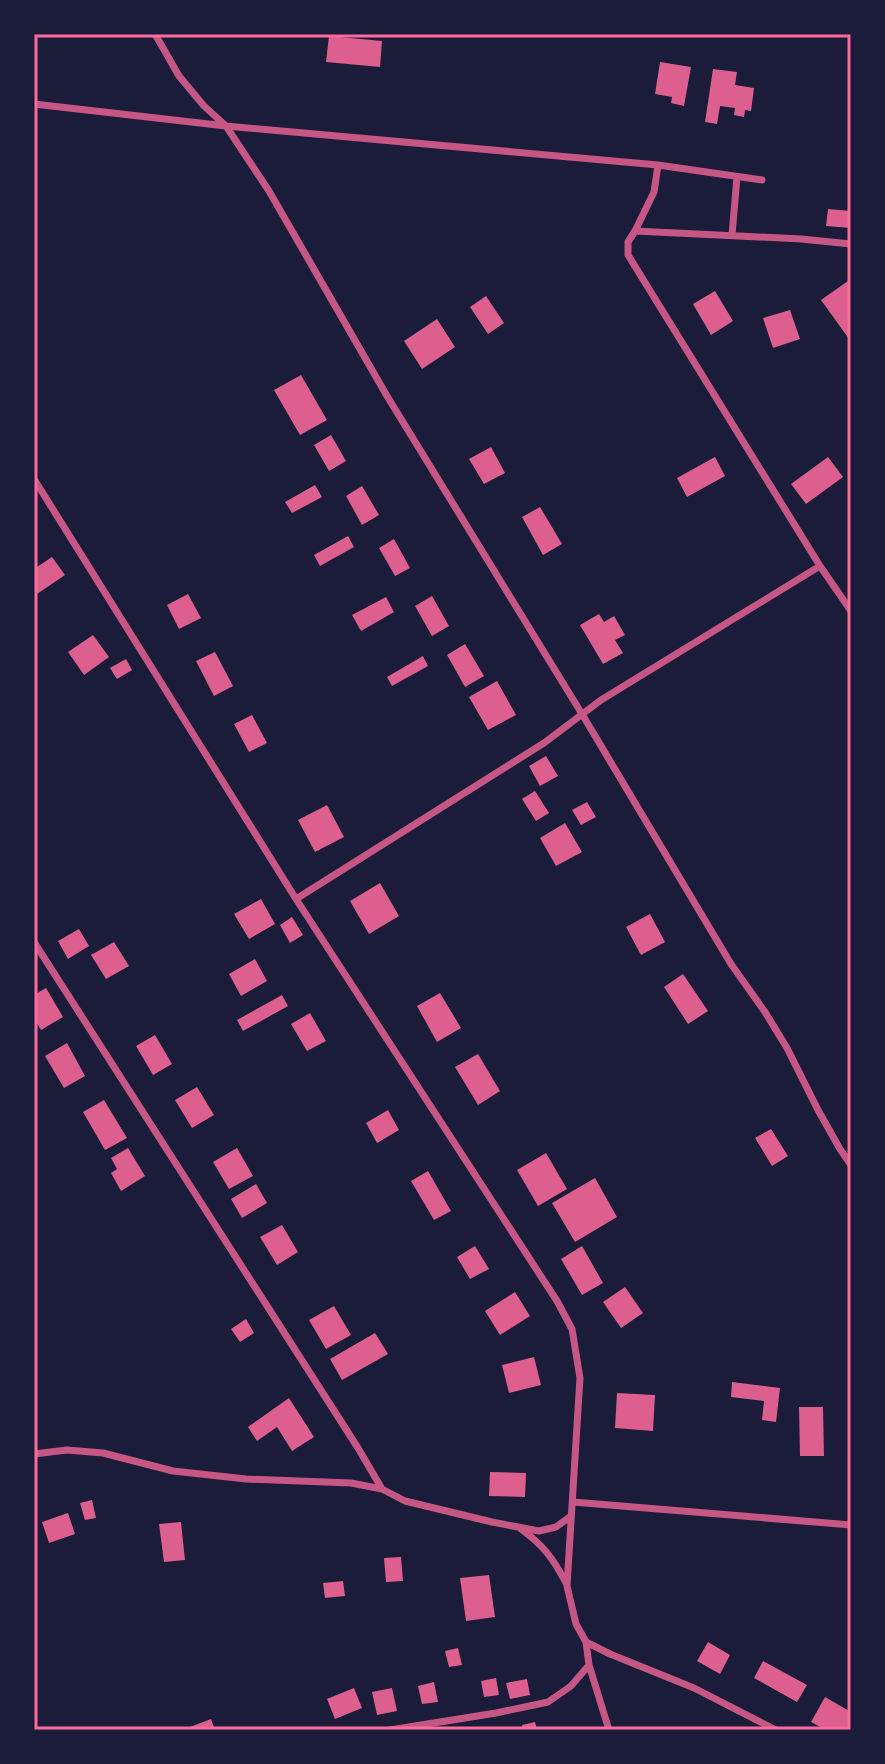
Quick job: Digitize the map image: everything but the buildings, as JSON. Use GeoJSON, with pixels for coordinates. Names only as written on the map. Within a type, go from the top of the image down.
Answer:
{"type":"FeatureCollection","features":[{"type":"Feature","properties":{"kind":"street"},"geometry":{"type":"LineString","coordinates":[[155,34],[179,76],[226,126],[269,191],[387,396],[582,714],[723,952],[787,1048],[825,1123],[851,1165]]}},
{"type":"Feature","properties":{"kind":"street"},"geometry":{"type":"LineString","coordinates":[[34,104],[226,126],[658,165],[762,180]]}},
{"type":"Feature","properties":{"kind":"street"},"geometry":{"type":"LineString","coordinates":[[658,165],[654,192],[628,242],[628,255],[851,611]]}},
{"type":"Feature","properties":{"kind":"street"},"geometry":{"type":"LineString","coordinates":[[732,235],[737,177]]}},
{"type":"Feature","properties":{"kind":"street"},"geometry":{"type":"LineString","coordinates":[[635,231],[851,244]]}},
{"type":"Feature","properties":{"kind":"street"},"geometry":{"type":"LineString","coordinates":[[34,479],[296,899],[557,1301],[572,1329],[580,1378],[567,1586]]}},
{"type":"Feature","properties":{"kind":"street"},"geometry":{"type":"LineString","coordinates":[[34,499],[43,493]]}},
{"type":"Feature","properties":{"kind":"street"},"geometry":{"type":"LineString","coordinates":[[296,899],[544,743],[601,700],[820,566]]}},
{"type":"Feature","properties":{"kind":"street"},"geometry":{"type":"LineString","coordinates":[[34,942],[382,1489]]}},
{"type":"Feature","properties":{"kind":"street"},"geometry":{"type":"LineString","coordinates":[[34,1454],[67,1450],[103,1453],[173,1471],[246,1479],[351,1483],[382,1489],[405,1501],[539,1531],[556,1527],[571,1516]]}},
{"type":"Feature","properties":{"kind":"street"},"geometry":{"type":"LineString","coordinates":[[573,1502],[851,1525]]}},
{"type":"Feature","properties":{"kind":"street"},"geometry":{"type":"LineString","coordinates":[[519,1527],[548,1552],[567,1586],[576,1624],[586,1642],[589,1665],[609,1730]]}},
{"type":"Feature","properties":{"kind":"street"},"geometry":{"type":"LineString","coordinates":[[586,1642],[694,1688],[776,1730]]}},
{"type":"Feature","properties":{"kind":"street"},"geometry":{"type":"LineString","coordinates":[[390,1730],[548,1702],[571,1686],[589,1665]]}}]}
